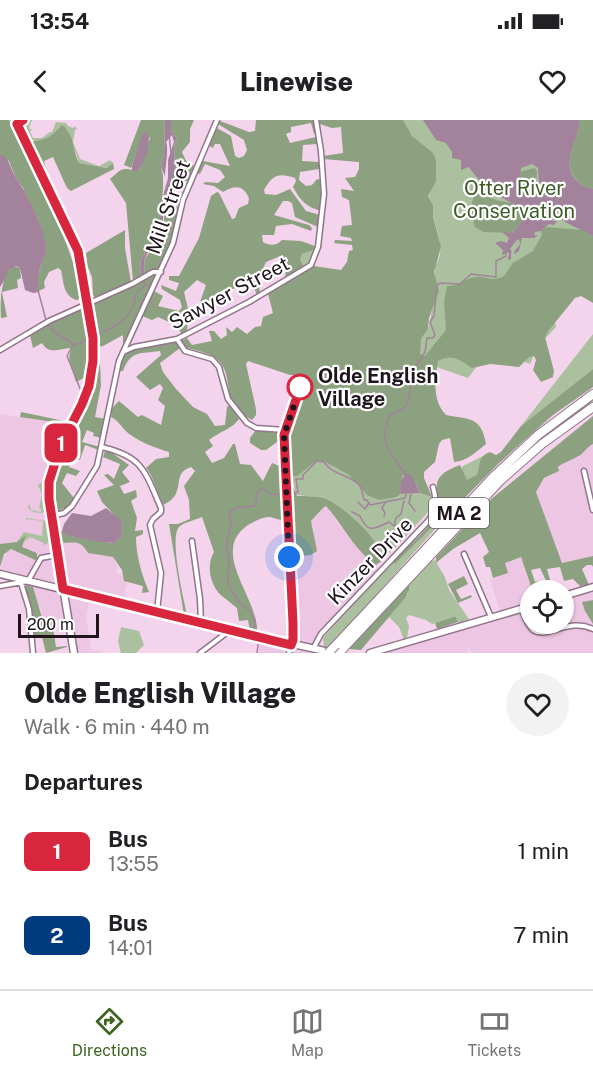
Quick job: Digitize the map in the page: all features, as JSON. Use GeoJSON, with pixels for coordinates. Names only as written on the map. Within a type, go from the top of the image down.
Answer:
{"type":"FeatureCollection","features":[{"type":"Feature","properties":{"kind":"highway","name":"MA 2"},"geometry":{"type":"LineString","coordinates":[[339,649],[501,469],[538,435],[593,394]]}},
{"type":"Feature","properties":{"kind":"highway","name":"MA 2"},"geometry":{"type":"LineString","coordinates":[[328,653],[339,649],[500,481],[546,440],[593,407]]}},
{"type":"Feature","properties":{"kind":"main road"},"geometry":{"type":"LineString","coordinates":[[15,120],[78,251],[93,337],[93,361],[89,386],[60,447],[48,490],[74,653]]}},
{"type":"Feature","properties":{"kind":"main road"},"geometry":{"type":"LineString","coordinates":[[0,574],[24,582],[63,589],[313,650],[339,649]]}},
{"type":"Feature","properties":{"kind":"main road"},"geometry":{"type":"LineString","coordinates":[[574,593],[593,587]]}},
{"type":"Feature","properties":{"kind":"main road"},"geometry":{"type":"LineString","coordinates":[[370,653],[520,608]]}},
{"type":"Feature","properties":{"kind":"street","name":"Mill Street"},"geometry":{"type":"LineString","coordinates":[[0,350],[47,322],[147,276],[161,272],[173,243],[183,200],[217,120]]}},
{"type":"Feature","properties":{"kind":"street","name":"Sawyer Street"},"geometry":{"type":"LineString","coordinates":[[122,353],[134,347],[177,339],[248,303],[313,262],[318,243],[324,194],[316,120]]}},
{"type":"Feature","properties":{"kind":"street"},"geometry":{"type":"LineString","coordinates":[[51,516],[67,511],[76,502],[94,472],[102,447],[111,396],[122,353],[161,272]]}},
{"type":"Feature","properties":{"kind":"street"},"geometry":{"type":"LineString","coordinates":[[177,339],[185,351],[216,362],[230,402],[247,423],[256,428],[285,430]]}},
{"type":"Feature","properties":{"kind":"street"},"geometry":{"type":"LineString","coordinates":[[289,653],[293,632],[285,430],[301,385]]}},
{"type":"Feature","properties":{"kind":"street"},"geometry":{"type":"LineString","coordinates":[[102,447],[125,454],[138,463],[146,474],[161,508],[161,512],[150,525],[161,573],[157,612]]}},
{"type":"Feature","properties":{"kind":"street"},"geometry":{"type":"LineString","coordinates":[[584,471],[593,510]]}},
{"type":"Feature","properties":{"kind":"street","name":"Kinzer Drive"},"geometry":{"type":"LineString","coordinates":[[313,650],[321,634],[429,520],[435,507],[436,496],[433,488]]}},
{"type":"Feature","properties":{"kind":"street"},"geometry":{"type":"LineString","coordinates":[[192,541],[201,623]]}},
{"type":"Feature","properties":{"kind":"street"},"geometry":{"type":"LineString","coordinates":[[464,554],[491,617]]}},
{"type":"Feature","properties":{"kind":"street"},"geometry":{"type":"LineString","coordinates":[[33,653],[24,582],[40,559],[58,558]]}},
{"type":"Feature","properties":{"kind":"street"},"geometry":{"type":"LineString","coordinates":[[0,586],[24,582]]}},
{"type":"Feature","properties":{"kind":"street"},"geometry":{"type":"LineString","coordinates":[[574,625],[593,629]]}},
{"type":"Feature","properties":{"kind":"street"},"geometry":{"type":"LineString","coordinates":[[200,653],[230,630]]}},
{"type":"Feature","properties":{"kind":"shaded area"},"geometry":{"type":"Polygon","coordinates":[[[165,120],[171,120],[171,131],[177,138],[174,148],[175,170],[164,198],[162,242],[148,253],[144,265],[145,274],[142,276],[141,259],[159,235],[161,203],[168,178],[168,160],[174,142],[172,135],[166,142],[165,176],[161,167],[164,154],[165,120]]]}},
{"type":"Feature","properties":{"kind":"shaded area"},"geometry":{"type":"Polygon","coordinates":[[[423,120],[580,120],[570,166],[576,180],[593,189],[593,236],[559,217],[554,218],[553,221],[557,221],[554,225],[549,224],[541,231],[535,232],[534,235],[538,235],[534,238],[522,238],[519,251],[515,254],[520,244],[519,239],[517,240],[510,249],[511,259],[508,260],[509,253],[507,252],[506,256],[502,255],[503,250],[495,243],[501,241],[507,243],[509,238],[502,232],[513,233],[529,211],[491,190],[469,167],[461,170],[461,160],[452,158],[452,152],[446,143],[436,140],[423,120]],[[532,164],[521,168],[520,178],[535,187],[539,184],[538,168],[532,164]]]}},
{"type":"Feature","properties":{"kind":"shaded area"},"geometry":{"type":"Polygon","coordinates":[[[145,131],[149,136],[147,150],[137,172],[132,170],[132,166],[145,131]]]}},
{"type":"Feature","properties":{"kind":"shaded area"},"geometry":{"type":"Polygon","coordinates":[[[0,155],[4,155],[8,160],[43,233],[46,250],[38,274],[39,292],[33,293],[25,290],[20,268],[16,266],[8,270],[0,287],[0,155]]]}},
{"type":"Feature","properties":{"kind":"shaded area"},"geometry":{"type":"Polygon","coordinates":[[[0,414],[68,424],[53,453],[45,486],[50,537],[58,536],[59,542],[83,544],[99,555],[113,557],[117,567],[116,572],[123,576],[127,584],[125,592],[127,605],[90,596],[86,617],[92,651],[99,650],[102,653],[74,653],[68,617],[43,621],[41,609],[36,603],[32,582],[0,574],[2,558],[9,550],[14,550],[27,557],[36,557],[37,553],[22,547],[25,536],[17,542],[0,544],[0,414]]]}},
{"type":"Feature","properties":{"kind":"shaded area"},"geometry":{"type":"Polygon","coordinates":[[[593,444],[593,556],[562,563],[536,492],[545,478],[554,474],[558,467],[579,457],[587,447],[593,444]]]}},
{"type":"Feature","properties":{"kind":"shaded area"},"geometry":{"type":"Polygon","coordinates":[[[405,473],[412,476],[420,493],[400,494],[401,482],[405,473]]]}},
{"type":"Feature","properties":{"kind":"shaded area"},"geometry":{"type":"Polygon","coordinates":[[[324,506],[328,507],[339,525],[382,571],[316,641],[316,653],[259,653],[258,637],[293,642],[289,557],[310,555],[314,530],[311,521],[324,506]]]}},
{"type":"Feature","properties":{"kind":"shaded area"},"geometry":{"type":"Polygon","coordinates":[[[106,508],[122,521],[121,537],[115,543],[66,535],[62,531],[72,513],[91,516],[106,508]]]}},
{"type":"Feature","properties":{"kind":"shaded area"},"geometry":{"type":"Polygon","coordinates":[[[521,557],[529,580],[520,580],[520,634],[574,634],[574,593],[593,587],[593,600],[583,603],[593,624],[593,653],[473,653],[466,645],[468,653],[370,653],[501,614],[490,580],[508,573],[505,563],[521,557]]]}},
{"type":"Feature","properties":{"kind":"green space"},"geometry":{"type":"Polygon","coordinates":[[[0,120],[9,120],[59,222],[82,289],[80,299],[76,300],[69,295],[61,270],[58,268],[49,272],[44,282],[45,288],[39,291],[37,277],[46,251],[45,242],[38,219],[23,188],[9,161],[0,155],[0,120]]]}},
{"type":"Feature","properties":{"kind":"green space"},"geometry":{"type":"Polygon","coordinates":[[[26,120],[32,120],[29,128],[32,130],[30,131],[33,138],[42,138],[52,132],[56,122],[66,123],[73,128],[75,126],[77,129],[73,142],[80,159],[99,166],[110,160],[113,163],[108,168],[79,163],[68,130],[60,127],[49,138],[30,142],[23,128],[26,120]]]}},
{"type":"Feature","properties":{"kind":"green space"},"geometry":{"type":"Polygon","coordinates":[[[141,120],[165,120],[164,154],[161,167],[163,188],[159,235],[141,259],[142,276],[133,281],[126,203],[110,179],[121,170],[140,169],[150,138],[144,132],[131,168],[124,165],[141,120]]]}},
{"type":"Feature","properties":{"kind":"green space"},"geometry":{"type":"Polygon","coordinates":[[[171,120],[194,120],[190,129],[190,142],[182,152],[186,161],[194,166],[188,181],[180,178],[167,211],[174,213],[177,206],[180,206],[171,245],[161,267],[145,274],[145,260],[162,237],[164,198],[170,187],[175,166],[174,148],[177,138],[171,131],[171,120]]]}},
{"type":"Feature","properties":{"kind":"green space"},"geometry":{"type":"Polygon","coordinates":[[[256,120],[313,120],[316,133],[314,134],[311,123],[291,127],[291,132],[286,134],[290,143],[316,137],[317,144],[303,145],[302,161],[319,162],[319,169],[300,172],[299,180],[306,186],[312,185],[317,179],[321,180],[321,211],[307,205],[301,199],[293,187],[295,178],[277,176],[264,190],[265,194],[276,195],[290,189],[306,211],[320,215],[318,227],[295,217],[292,203],[283,201],[274,215],[309,225],[312,228],[311,231],[292,224],[276,226],[274,235],[262,235],[263,242],[268,244],[273,245],[282,240],[301,241],[315,246],[314,250],[302,254],[300,260],[304,267],[285,279],[283,255],[266,262],[258,280],[260,293],[257,295],[253,285],[221,291],[210,306],[200,302],[206,285],[197,280],[184,292],[188,309],[181,312],[181,316],[188,318],[187,331],[182,335],[174,320],[169,322],[158,317],[152,320],[142,316],[154,291],[163,296],[158,306],[179,311],[182,307],[180,300],[162,289],[161,285],[176,291],[179,283],[169,280],[169,276],[179,276],[199,238],[211,196],[219,193],[232,219],[235,218],[239,208],[248,204],[249,198],[241,189],[235,187],[223,192],[214,186],[203,184],[205,182],[218,183],[225,177],[220,170],[205,164],[200,174],[197,173],[203,161],[230,166],[220,144],[215,144],[213,148],[209,146],[217,128],[231,136],[235,156],[239,158],[244,156],[247,150],[244,140],[218,124],[220,121],[249,132],[255,131],[256,120]]]}},
{"type":"Feature","properties":{"kind":"green space"},"geometry":{"type":"Polygon","coordinates":[[[319,120],[403,120],[412,136],[433,153],[436,160],[436,181],[428,196],[433,206],[433,216],[441,247],[434,272],[439,291],[429,318],[428,329],[421,339],[420,354],[425,356],[446,330],[444,301],[447,286],[475,277],[496,279],[504,276],[513,263],[533,251],[542,235],[541,231],[546,227],[583,230],[593,236],[593,303],[581,296],[575,298],[545,337],[554,371],[553,377],[541,382],[533,370],[536,360],[534,356],[529,357],[519,367],[490,364],[472,368],[452,358],[438,361],[436,390],[438,403],[446,415],[477,423],[486,444],[467,458],[454,462],[450,438],[442,440],[435,462],[424,472],[424,478],[432,497],[420,493],[415,482],[403,475],[398,497],[379,500],[367,495],[349,475],[325,462],[315,462],[297,476],[289,476],[289,436],[299,403],[308,386],[307,377],[290,375],[248,361],[246,364],[256,409],[256,415],[252,420],[235,406],[224,368],[219,361],[207,354],[185,347],[181,341],[187,338],[192,345],[212,341],[209,331],[214,331],[221,339],[227,335],[226,327],[232,332],[237,327],[247,334],[255,327],[261,326],[263,317],[273,313],[268,294],[314,266],[341,270],[347,262],[349,251],[353,250],[352,245],[334,243],[335,240],[352,241],[351,238],[340,236],[342,226],[352,225],[349,200],[342,197],[341,189],[354,191],[345,178],[355,177],[359,169],[359,162],[323,159],[323,156],[343,153],[341,127],[332,128],[320,124],[319,120]]]}},
{"type":"Feature","properties":{"kind":"green space","name":"Otter River Conservation"},"geometry":{"type":"Polygon","coordinates":[[[394,120],[593,120],[593,284],[551,301],[556,327],[538,346],[530,364],[525,362],[516,351],[480,362],[468,378],[408,357],[428,329],[433,306],[435,266],[440,248],[439,236],[428,199],[430,192],[420,151],[411,135],[394,120]]]}},
{"type":"Feature","properties":{"kind":"green space"},"geometry":{"type":"Polygon","coordinates":[[[580,120],[593,120],[593,189],[579,182],[570,166],[580,120]]]}},
{"type":"Feature","properties":{"kind":"green space"},"geometry":{"type":"Polygon","coordinates":[[[62,125],[69,133],[79,163],[107,168],[113,163],[114,169],[71,191],[67,188],[53,157],[44,161],[47,173],[32,141],[48,137],[62,125]]]}},
{"type":"Feature","properties":{"kind":"green space"},"geometry":{"type":"Polygon","coordinates":[[[535,168],[536,183],[533,184],[520,178],[519,174],[523,171],[535,168]]]}},
{"type":"Feature","properties":{"kind":"green space"},"geometry":{"type":"Polygon","coordinates":[[[476,194],[516,204],[529,211],[513,233],[484,232],[475,227],[471,210],[476,194]]]}},
{"type":"Feature","properties":{"kind":"green space"},"geometry":{"type":"Polygon","coordinates":[[[125,230],[125,248],[131,282],[95,297],[86,253],[125,230]]]}},
{"type":"Feature","properties":{"kind":"green space"},"geometry":{"type":"Polygon","coordinates":[[[314,250],[311,263],[304,267],[300,260],[302,254],[314,250]]]}},
{"type":"Feature","properties":{"kind":"green space"},"geometry":{"type":"Polygon","coordinates":[[[13,266],[20,268],[21,278],[17,280],[18,288],[2,292],[7,317],[1,318],[2,287],[8,270],[13,266]]]}},
{"type":"Feature","properties":{"kind":"green space"},"geometry":{"type":"Polygon","coordinates":[[[153,274],[156,277],[123,345],[123,335],[97,347],[92,305],[153,274]]]}},
{"type":"Feature","properties":{"kind":"green space"},"geometry":{"type":"Polygon","coordinates":[[[79,309],[83,310],[86,316],[90,359],[88,376],[76,382],[69,358],[71,348],[52,350],[42,343],[33,348],[30,335],[79,309]]]}},
{"type":"Feature","properties":{"kind":"green space"},"geometry":{"type":"Polygon","coordinates":[[[593,334],[593,369],[521,426],[593,334]]]}},
{"type":"Feature","properties":{"kind":"green space"},"geometry":{"type":"Polygon","coordinates":[[[177,342],[180,348],[160,363],[163,372],[176,389],[193,407],[207,414],[215,426],[225,425],[227,407],[230,405],[239,419],[209,440],[213,446],[205,452],[212,463],[224,458],[235,444],[240,464],[251,465],[263,481],[272,463],[282,467],[283,520],[267,517],[248,525],[237,536],[233,548],[234,562],[256,620],[257,633],[250,631],[248,620],[239,621],[237,608],[218,592],[212,581],[210,563],[214,552],[202,517],[180,526],[177,532],[176,554],[187,615],[184,615],[169,524],[178,524],[190,519],[189,500],[184,486],[195,471],[191,467],[181,474],[175,495],[163,505],[146,468],[156,459],[169,457],[169,452],[153,447],[128,433],[111,417],[112,408],[119,401],[138,417],[142,415],[161,425],[165,406],[158,400],[163,388],[160,384],[150,390],[136,377],[161,355],[160,351],[133,356],[123,371],[120,371],[121,362],[125,356],[140,348],[177,342]]]}},
{"type":"Feature","properties":{"kind":"green space"},"geometry":{"type":"Polygon","coordinates":[[[97,362],[100,364],[101,385],[95,417],[106,419],[102,438],[93,436],[94,433],[87,430],[82,442],[100,447],[99,450],[85,445],[80,460],[71,458],[69,467],[80,471],[76,476],[67,473],[62,483],[74,498],[69,506],[56,512],[52,501],[54,482],[67,457],[68,444],[93,391],[97,362]]]}},
{"type":"Feature","properties":{"kind":"green space"},"geometry":{"type":"Polygon","coordinates":[[[593,369],[593,387],[553,415],[528,437],[395,564],[393,561],[421,535],[435,517],[439,501],[437,488],[441,476],[460,465],[467,480],[477,475],[483,456],[490,452],[496,455],[501,452],[521,426],[593,369]]]}},
{"type":"Feature","properties":{"kind":"green space"},"geometry":{"type":"Polygon","coordinates":[[[593,397],[593,405],[537,446],[339,649],[334,650],[499,474],[544,433],[593,397]]]}},
{"type":"Feature","properties":{"kind":"green space"},"geometry":{"type":"Polygon","coordinates":[[[21,412],[69,422],[68,424],[20,417],[21,412]]]}},
{"type":"Feature","properties":{"kind":"green space"},"geometry":{"type":"Polygon","coordinates":[[[593,416],[593,444],[579,456],[558,467],[559,471],[544,478],[536,492],[562,563],[593,556],[593,567],[587,565],[582,569],[589,585],[581,587],[573,579],[564,580],[560,567],[547,569],[550,580],[546,580],[540,568],[531,570],[534,580],[529,580],[521,557],[505,563],[508,573],[493,578],[490,567],[486,567],[483,557],[489,552],[480,533],[453,549],[436,563],[436,557],[490,500],[593,416]]]}},
{"type":"Feature","properties":{"kind":"green space"},"geometry":{"type":"Polygon","coordinates":[[[256,430],[279,433],[281,439],[266,450],[261,450],[250,443],[250,438],[256,430]]]}},
{"type":"Feature","properties":{"kind":"green space"},"geometry":{"type":"Polygon","coordinates":[[[68,444],[67,457],[53,481],[61,457],[68,444]]]}},
{"type":"Feature","properties":{"kind":"green space"},"geometry":{"type":"Polygon","coordinates":[[[105,451],[129,465],[122,472],[130,482],[120,486],[124,494],[136,490],[137,497],[131,501],[137,518],[135,531],[143,530],[143,534],[136,537],[137,551],[149,592],[142,593],[143,586],[124,581],[122,570],[113,557],[88,553],[78,543],[59,542],[58,536],[62,531],[71,536],[111,543],[118,541],[122,523],[102,502],[97,491],[114,485],[104,475],[108,474],[114,479],[120,464],[103,457],[105,451]]]}},
{"type":"Feature","properties":{"kind":"green space"},"geometry":{"type":"Polygon","coordinates":[[[52,452],[45,486],[47,510],[40,513],[35,512],[30,510],[28,508],[29,503],[31,510],[41,512],[39,508],[42,494],[38,485],[44,481],[51,455],[49,454],[52,452]]]}},
{"type":"Feature","properties":{"kind":"green space"},"geometry":{"type":"Polygon","coordinates":[[[483,456],[479,466],[482,471],[471,482],[455,478],[463,466],[483,456]]]}},
{"type":"Feature","properties":{"kind":"green space"},"geometry":{"type":"Polygon","coordinates":[[[315,462],[325,462],[349,475],[363,491],[398,498],[400,494],[420,493],[432,497],[430,510],[383,558],[367,532],[341,508],[321,498],[296,495],[292,477],[315,462]]]}},
{"type":"Feature","properties":{"kind":"green space"},"geometry":{"type":"Polygon","coordinates":[[[289,483],[292,484],[297,496],[326,499],[343,509],[369,534],[381,552],[383,560],[376,565],[369,559],[355,545],[326,506],[311,521],[317,551],[311,555],[293,557],[291,555],[289,483]]]}},
{"type":"Feature","properties":{"kind":"green space"},"geometry":{"type":"Polygon","coordinates":[[[26,518],[47,521],[50,538],[47,544],[44,545],[30,537],[24,542],[25,536],[17,542],[24,532],[42,536],[43,521],[27,519],[26,521],[26,518]]]}},
{"type":"Feature","properties":{"kind":"green space"},"geometry":{"type":"Polygon","coordinates":[[[445,518],[329,648],[324,649],[323,638],[393,561],[395,564],[433,526],[445,518]]]}},
{"type":"Feature","properties":{"kind":"green space"},"geometry":{"type":"Polygon","coordinates":[[[26,535],[22,547],[37,553],[37,559],[11,549],[4,554],[0,567],[0,544],[17,542],[26,535]]]}},
{"type":"Feature","properties":{"kind":"green space"},"geometry":{"type":"Polygon","coordinates":[[[435,560],[445,577],[449,590],[469,619],[459,624],[456,617],[453,617],[432,624],[409,615],[406,618],[409,626],[407,638],[404,640],[399,627],[389,617],[408,593],[409,584],[431,561],[435,560]]]}},
{"type":"Feature","properties":{"kind":"green space"},"geometry":{"type":"Polygon","coordinates":[[[464,576],[468,584],[456,590],[461,599],[471,595],[472,597],[458,603],[448,584],[464,576]]]}},
{"type":"Feature","properties":{"kind":"green space"},"geometry":{"type":"Polygon","coordinates":[[[409,584],[405,598],[361,650],[349,649],[409,584]]]}},
{"type":"Feature","properties":{"kind":"green space"},"geometry":{"type":"Polygon","coordinates":[[[25,585],[33,587],[43,621],[52,620],[56,647],[67,647],[46,653],[42,637],[31,638],[31,612],[25,585]]]}},
{"type":"Feature","properties":{"kind":"green space"},"geometry":{"type":"Polygon","coordinates":[[[593,600],[593,624],[582,602],[593,600]]]}},
{"type":"Feature","properties":{"kind":"green space"},"geometry":{"type":"Polygon","coordinates":[[[456,617],[458,622],[437,629],[435,623],[456,617]]]}},
{"type":"Feature","properties":{"kind":"green space"},"geometry":{"type":"Polygon","coordinates":[[[121,627],[139,631],[144,645],[136,653],[121,653],[118,641],[121,627]]]}},
{"type":"Feature","properties":{"kind":"waterway"},"geometry":{"type":"LineString","coordinates":[[169,134],[171,153]]}},
{"type":"Feature","properties":{"kind":"waterway"},"geometry":{"type":"LineString","coordinates":[[405,475],[387,448],[386,426],[390,415],[403,409],[407,404],[412,372],[425,352],[427,338],[433,338],[435,335],[430,322],[434,316],[437,285],[441,283],[460,284],[471,274],[496,277],[496,261],[506,256]]}},
{"type":"Feature","properties":{"kind":"waterway"},"geometry":{"type":"LineString","coordinates":[[95,336],[117,325],[128,316],[136,293],[145,286],[143,273]]}},
{"type":"Feature","properties":{"kind":"waterway"},"geometry":{"type":"LineString","coordinates":[[38,290],[46,320]]}},
{"type":"Feature","properties":{"kind":"waterway"},"geometry":{"type":"LineString","coordinates":[[48,324],[54,332],[75,345],[91,338]]}},
{"type":"Feature","properties":{"kind":"waterway"},"geometry":{"type":"LineString","coordinates":[[73,345],[67,356],[81,391]]}},
{"type":"Feature","properties":{"kind":"waterway"},"geometry":{"type":"LineString","coordinates":[[292,494],[298,492],[296,479],[303,479],[303,475],[317,461],[324,462],[332,470],[356,482],[361,487],[364,500],[367,500],[370,505],[405,498],[406,494]]}},
{"type":"Feature","properties":{"kind":"waterway"},"geometry":{"type":"LineString","coordinates":[[254,632],[255,620],[250,611],[239,602],[228,584],[229,557],[226,546],[231,523],[229,512],[236,508],[255,506],[258,491],[262,488],[271,494],[282,495]]}},
{"type":"Feature","properties":{"kind":"waterway"},"geometry":{"type":"LineString","coordinates":[[411,494],[409,503],[415,511]]}},
{"type":"Feature","properties":{"kind":"waterway"},"geometry":{"type":"LineString","coordinates":[[352,512],[360,516],[369,528],[389,522],[394,526],[396,518],[401,514],[404,501]]}},
{"type":"Feature","properties":{"kind":"waterway"},"geometry":{"type":"LineString","coordinates":[[358,502],[365,509],[368,504]]}},
{"type":"Feature","properties":{"kind":"waterway"},"geometry":{"type":"LineString","coordinates":[[384,516],[382,508],[385,503]]}},
{"type":"Feature","properties":{"kind":"waterway"},"geometry":{"type":"LineString","coordinates":[[395,525],[400,527],[401,532],[406,533]]}},
{"type":"Feature","properties":{"kind":"waterway"},"geometry":{"type":"LineString","coordinates":[[255,637],[258,645],[257,653]]}},
{"type":"Feature","properties":{"kind":"bus line","name":"1"},"geometry":{"type":"LineString","coordinates":[[23,120],[17,124],[78,251],[93,338],[93,361],[89,386],[60,447],[49,482],[49,499],[63,589],[291,645],[293,623],[284,435],[301,385]]}},
{"type":"Feature","properties":{"kind":"place","name":"Olde English Village"},"geometry":{"type":"Point","coordinates":[300,387]}},
{"type":"Feature","properties":{"kind":"route"},"geometry":{"type":"LineString","coordinates":[[289,557],[284,435],[301,385],[300,387]]}}]}
